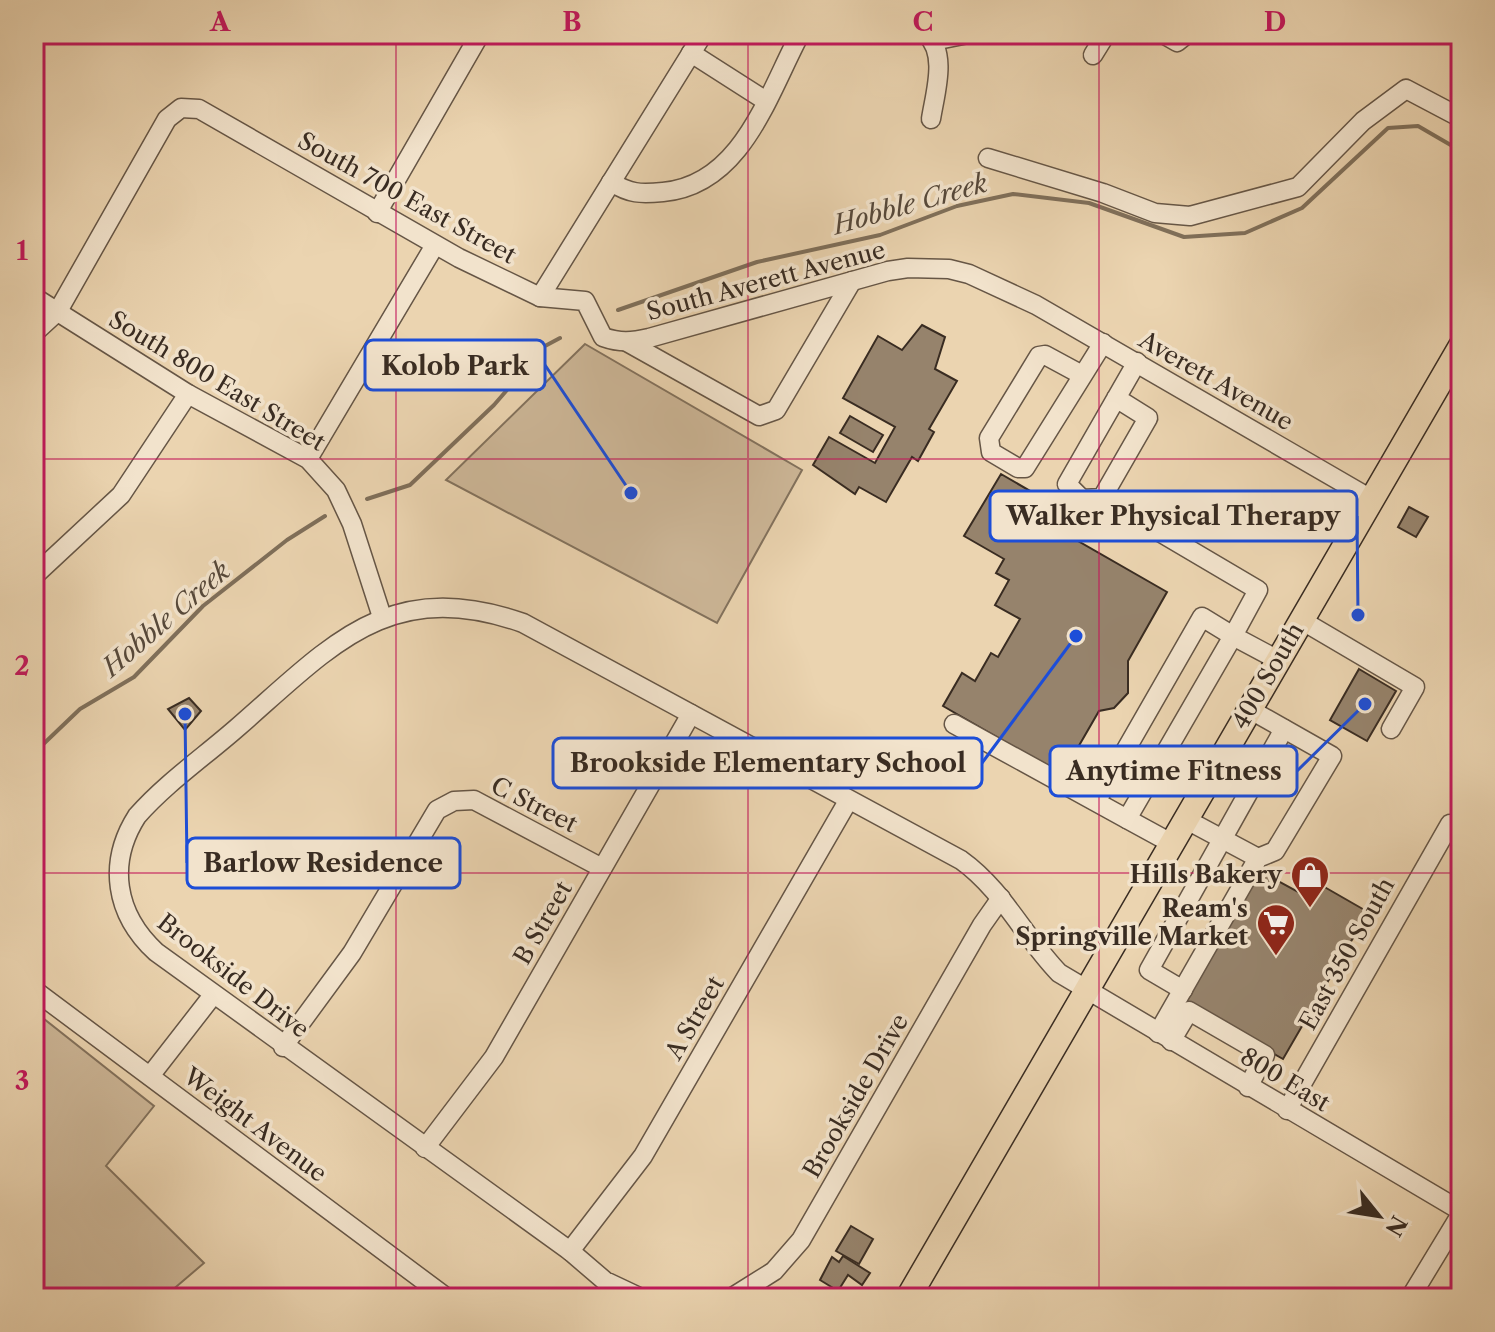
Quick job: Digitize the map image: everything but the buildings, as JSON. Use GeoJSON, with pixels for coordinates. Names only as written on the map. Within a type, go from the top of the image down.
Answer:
{"type":"FeatureCollection","features":[{"type":"Feature","properties":{"kind":"main road","name":"400 South"},"geometry":{"type":"LineString","coordinates":[[908,1298],[1461,346]]}},
{"type":"Feature","properties":{"kind":"street"},"geometry":{"type":"LineString","coordinates":[[377,213],[480,34]]}},
{"type":"Feature","properties":{"kind":"street"},"geometry":{"type":"LineString","coordinates":[[540,297],[703,34]]}},
{"type":"Feature","properties":{"kind":"street"},"geometry":{"type":"LineString","coordinates":[[611,182],[630,194],[667,192],[695,185],[715,174],[736,151],[800,34]]}},
{"type":"Feature","properties":{"kind":"street"},"geometry":{"type":"LineString","coordinates":[[931,119],[939,64],[930,37],[968,34]]}},
{"type":"Feature","properties":{"kind":"street"},"geometry":{"type":"LineString","coordinates":[[1093,55],[1106,34]]}},
{"type":"Feature","properties":{"kind":"street"},"geometry":{"type":"LineString","coordinates":[[1163,34],[1177,42],[1187,34]]}},
{"type":"Feature","properties":{"kind":"street"},"geometry":{"type":"LineString","coordinates":[[691,53],[766,101]]}},
{"type":"Feature","properties":{"kind":"street"},"geometry":{"type":"LineString","coordinates":[[988,158],[1103,193],[1155,213],[1190,216],[1298,187],[1363,121],[1406,89],[1461,118]]}},
{"type":"Feature","properties":{"kind":"street","name":"South 700 East Street"},"geometry":{"type":"LineString","coordinates":[[58,311],[167,119],[181,108],[199,109],[435,245],[540,297],[585,301],[601,331]]}},
{"type":"Feature","properties":{"kind":"street"},"geometry":{"type":"LineString","coordinates":[[308,459],[435,245]]}},
{"type":"Feature","properties":{"kind":"street","name":"South Averett Avenue"},"geometry":{"type":"LineString","coordinates":[[601,331],[603,337],[627,342],[908,268],[949,269],[969,274],[1036,305]]}},
{"type":"Feature","properties":{"kind":"street"},"geometry":{"type":"LineString","coordinates":[[627,342],[759,416],[768,415],[776,410],[852,281]]}},
{"type":"Feature","properties":{"kind":"street","name":"South 800 East Street"},"geometry":{"type":"LineString","coordinates":[[34,297],[188,394],[308,459],[336,490],[352,524],[382,617]]}},
{"type":"Feature","properties":{"kind":"street","name":"Averett Avenue"},"geometry":{"type":"LineString","coordinates":[[1036,305],[1371,499]]}},
{"type":"Feature","properties":{"kind":"street"},"geometry":{"type":"LineString","coordinates":[[34,333],[58,311]]}},
{"type":"Feature","properties":{"kind":"street"},"geometry":{"type":"LineString","coordinates":[[1082,375],[1045,355],[1039,356],[989,438],[991,452],[1018,468],[1025,468],[1103,343]]}},
{"type":"Feature","properties":{"kind":"street"},"geometry":{"type":"LineString","coordinates":[[1127,819],[1258,590],[1102,498],[1082,499],[1067,484],[1137,362]]}},
{"type":"Feature","properties":{"kind":"street"},"geometry":{"type":"LineString","coordinates":[[34,576],[121,495],[188,394]]}},
{"type":"Feature","properties":{"kind":"street"},"geometry":{"type":"LineString","coordinates":[[1102,498],[1148,418],[1116,398]]}},
{"type":"Feature","properties":{"kind":"street","name":"Brookside Drive"},"geometry":{"type":"LineString","coordinates":[[641,1298],[605,1281],[570,1251],[283,1047],[156,952],[129,920],[118,881],[120,854],[130,827],[156,796],[330,647],[382,617],[410,610],[461,608],[508,618],[961,860],[984,876],[1037,950],[1059,973],[1085,989]]}},
{"type":"Feature","properties":{"kind":"street"},"geometry":{"type":"LineString","coordinates":[[1097,800],[1202,617],[1278,660]]}},
{"type":"Feature","properties":{"kind":"street"},"geometry":{"type":"LineString","coordinates":[[1301,620],[1415,687],[1391,729]]}},
{"type":"Feature","properties":{"kind":"street"},"geometry":{"type":"LineString","coordinates":[[1165,1037],[1183,990],[1258,858],[1275,851],[1332,756],[1249,709]]}},
{"type":"Feature","properties":{"kind":"street","name":"B Street"},"geometry":{"type":"LineString","coordinates":[[425,1148],[494,1057],[691,714]]}},
{"type":"Feature","properties":{"kind":"street"},"geometry":{"type":"LineString","coordinates":[[954,724],[1171,843]]}},
{"type":"Feature","properties":{"kind":"street"},"geometry":{"type":"LineString","coordinates":[[1183,990],[1149,970],[1284,729]]}},
{"type":"Feature","properties":{"kind":"street","name":"C Street"},"geometry":{"type":"LineString","coordinates":[[283,1047],[352,953],[437,810],[454,801],[474,800],[602,868]]}},
{"type":"Feature","properties":{"kind":"street","name":"A Street"},"geometry":{"type":"LineString","coordinates":[[570,1251],[643,1156],[848,801]]}},
{"type":"Feature","properties":{"kind":"street"},"geometry":{"type":"LineString","coordinates":[[1185,819],[1258,858]]}},
{"type":"Feature","properties":{"kind":"street","name":"East 350 South"},"geometry":{"type":"LineString","coordinates":[[1287,1110],[1450,824]]}},
{"type":"Feature","properties":{"kind":"street","name":"Brookside Drive"},"geometry":{"type":"LineString","coordinates":[[731,1298],[767,1277],[789,1258],[982,925],[1001,898]]}},
{"type":"Feature","properties":{"kind":"street","name":"800 East"},"geometry":{"type":"LineString","coordinates":[[1085,989],[1461,1213]]}},
{"type":"Feature","properties":{"kind":"street","name":"Weight Avenue"},"geometry":{"type":"LineString","coordinates":[[34,990],[447,1298]]}},
{"type":"Feature","properties":{"kind":"street"},"geometry":{"type":"LineString","coordinates":[[150,1076],[213,995]]}},
{"type":"Feature","properties":{"kind":"street"},"geometry":{"type":"LineString","coordinates":[[1165,1037],[1189,1011],[1265,1055],[1248,1087]]}},
{"type":"Feature","properties":{"kind":"street"},"geometry":{"type":"LineString","coordinates":[[1410,1298],[1461,1213]]}},
{"type":"Feature","properties":{"kind":"shaded area"},"geometry":{"type":"Polygon","coordinates":[[[585,344],[802,470],[717,623],[446,480],[585,344]]]}},
{"type":"Feature","properties":{"kind":"shaded area"},"geometry":{"type":"Polygon","coordinates":[[[34,1011],[154,1106],[106,1166],[204,1263],[163,1298],[34,1298],[34,1011]]]}},
{"type":"Feature","properties":{"kind":"waterway","name":"Hobble Creek"},"geometry":{"type":"LineString","coordinates":[[618,310],[757,262],[880,235],[957,206],[1013,194],[1089,203],[1184,237],[1245,233],[1302,208],[1388,128],[1418,126],[1461,151]]}},
{"type":"Feature","properties":{"kind":"waterway","name":"Hobble Creek"},"geometry":{"type":"LineString","coordinates":[[367,499],[410,485],[494,405],[545,346],[560,338]]}},
{"type":"Feature","properties":{"kind":"waterway","name":"Hobble Creek"},"geometry":{"type":"LineString","coordinates":[[34,753],[80,709],[134,677],[203,606],[287,540],[325,516]]}},
{"type":"Feature","properties":{"kind":"place","name":"Kolob Park"},"geometry":{"type":"Point","coordinates":[631,493]}},
{"type":"Feature","properties":{"kind":"place","name":"Walker Physical Therapy"},"geometry":{"type":"Point","coordinates":[1358,615]}},
{"type":"Feature","properties":{"kind":"place","name":"Brookside Elementary School"},"geometry":{"type":"Point","coordinates":[1076,636]}},
{"type":"Feature","properties":{"kind":"place","name":"Anytime Fitness"},"geometry":{"type":"Point","coordinates":[1365,704]}},
{"type":"Feature","properties":{"kind":"place","name":"Barlow Residence"},"geometry":{"type":"Point","coordinates":[185,714]}},
{"type":"Feature","properties":{"kind":"place","name":"Hills Bakery"},"geometry":{"type":"Point","coordinates":[1310,909]}},
{"type":"Feature","properties":{"kind":"place","name":"Ream's Springville Market"},"geometry":{"type":"Point","coordinates":[1276,957]}}]}
